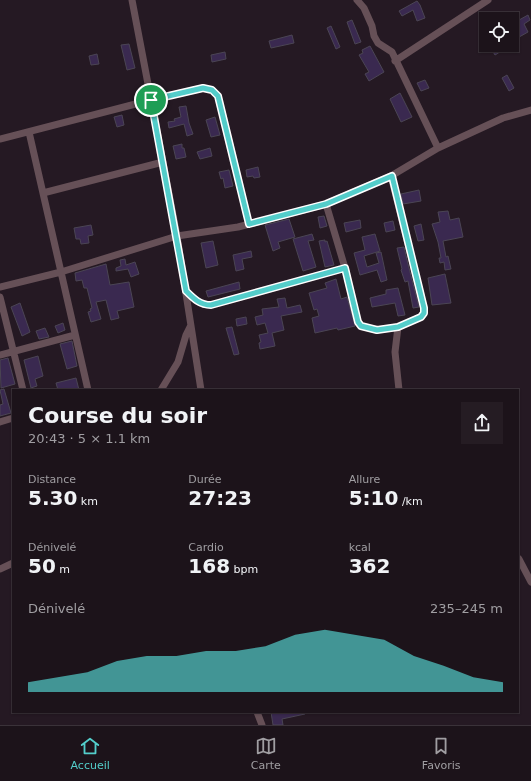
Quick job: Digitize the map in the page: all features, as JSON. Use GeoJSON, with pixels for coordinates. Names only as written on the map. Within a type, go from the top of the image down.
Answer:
{"type":"FeatureCollection","features":[{"type":"Feature","properties":{"kind":"street"},"geometry":{"type":"LineString","coordinates":[[132,0],[177,236],[201,389]]}},
{"type":"Feature","properties":{"kind":"street"},"geometry":{"type":"LineString","coordinates":[[357,0],[364,8],[378,43],[392,52],[438,148]]}},
{"type":"Feature","properties":{"kind":"street"},"geometry":{"type":"LineString","coordinates":[[396,60],[488,0]]}},
{"type":"Feature","properties":{"kind":"street"},"geometry":{"type":"LineString","coordinates":[[0,139],[151,100],[203,88],[212,90],[218,96],[249,224]]}},
{"type":"Feature","properties":{"kind":"street"},"geometry":{"type":"LineString","coordinates":[[0,287],[61,272],[177,236],[238,227],[326,204],[392,176],[438,148],[503,118],[531,110]]}},
{"type":"Feature","properties":{"kind":"street"},"geometry":{"type":"LineString","coordinates":[[29,132],[88,389]]}},
{"type":"Feature","properties":{"kind":"street"},"geometry":{"type":"LineString","coordinates":[[43,193],[163,162]]}},
{"type":"Feature","properties":{"kind":"street"},"geometry":{"type":"LineString","coordinates":[[326,204],[345,268],[358,322],[361,326],[377,330],[398,327],[421,317],[424,313],[424,308],[392,176]]}},
{"type":"Feature","properties":{"kind":"street"},"geometry":{"type":"LineString","coordinates":[[186,291],[196,301],[204,305],[211,305],[345,268]]}},
{"type":"Feature","properties":{"kind":"street"},"geometry":{"type":"LineString","coordinates":[[0,297],[23,389]]}},
{"type":"Feature","properties":{"kind":"street"},"geometry":{"type":"LineString","coordinates":[[162,389],[178,362],[190,327]]}},
{"type":"Feature","properties":{"kind":"street"},"geometry":{"type":"LineString","coordinates":[[398,327],[396,352],[399,389]]}},
{"type":"Feature","properties":{"kind":"street"},"geometry":{"type":"LineString","coordinates":[[0,355],[75,335]]}},
{"type":"Feature","properties":{"kind":"street"},"geometry":{"type":"LineString","coordinates":[[0,422],[12,418]]}},
{"type":"Feature","properties":{"kind":"street"},"geometry":{"type":"LineString","coordinates":[[519,558],[531,571]]}},
{"type":"Feature","properties":{"kind":"street"},"geometry":{"type":"LineString","coordinates":[[519,558],[531,582]]}},
{"type":"Feature","properties":{"kind":"street"},"geometry":{"type":"LineString","coordinates":[[0,569],[12,563]]}},
{"type":"Feature","properties":{"kind":"street"},"geometry":{"type":"LineString","coordinates":[[257,713],[262,725]]}},
{"type":"Feature","properties":{"kind":"building"},"geometry":{"type":"Polygon","coordinates":[[[417,1],[425,18],[417,21],[413,10],[402,16],[399,11],[417,1]]]}},
{"type":"Feature","properties":{"kind":"building"},"geometry":{"type":"Polygon","coordinates":[[[528,15],[530,20],[524,24],[528,32],[519,37],[519,20],[528,15]]]}},
{"type":"Feature","properties":{"kind":"building"},"geometry":{"type":"Polygon","coordinates":[[[352,20],[361,42],[355,44],[347,22],[352,20]]]}},
{"type":"Feature","properties":{"kind":"building"},"geometry":{"type":"Polygon","coordinates":[[[331,26],[340,47],[336,49],[327,28],[331,26]]]}},
{"type":"Feature","properties":{"kind":"building"},"geometry":{"type":"Polygon","coordinates":[[[292,35],[294,43],[271,48],[269,41],[292,35]]]}},
{"type":"Feature","properties":{"kind":"building"},"geometry":{"type":"Polygon","coordinates":[[[129,44],[135,68],[127,70],[121,45],[129,44]]]}},
{"type":"Feature","properties":{"kind":"building"},"geometry":{"type":"Polygon","coordinates":[[[370,46],[384,72],[369,81],[365,74],[369,72],[359,55],[363,53],[362,50],[370,46]]]}},
{"type":"Feature","properties":{"kind":"building"},"geometry":{"type":"Polygon","coordinates":[[[225,52],[226,59],[212,62],[211,55],[225,52]]]}},
{"type":"Feature","properties":{"kind":"building"},"geometry":{"type":"Polygon","coordinates":[[[97,54],[99,64],[91,65],[89,56],[97,54]]]}},
{"type":"Feature","properties":{"kind":"building"},"geometry":{"type":"Polygon","coordinates":[[[507,75],[514,88],[509,91],[502,78],[507,75]]]}},
{"type":"Feature","properties":{"kind":"building"},"geometry":{"type":"Polygon","coordinates":[[[425,80],[429,88],[421,91],[417,83],[425,80]]]}},
{"type":"Feature","properties":{"kind":"building"},"geometry":{"type":"Polygon","coordinates":[[[400,93],[412,117],[401,122],[390,99],[400,93]]]}},
{"type":"Feature","properties":{"kind":"building"},"geometry":{"type":"Polygon","coordinates":[[[186,106],[189,123],[193,134],[187,136],[184,124],[169,128],[168,122],[175,121],[174,119],[181,117],[179,107],[186,106]]]}},
{"type":"Feature","properties":{"kind":"building"},"geometry":{"type":"Polygon","coordinates":[[[122,115],[124,125],[117,127],[114,117],[122,115]]]}},
{"type":"Feature","properties":{"kind":"building"},"geometry":{"type":"Polygon","coordinates":[[[215,117],[220,135],[211,137],[206,120],[215,117]]]}},
{"type":"Feature","properties":{"kind":"building"},"geometry":{"type":"Polygon","coordinates":[[[182,144],[186,157],[176,159],[173,146],[182,144]]]}},
{"type":"Feature","properties":{"kind":"building"},"geometry":{"type":"Polygon","coordinates":[[[210,148],[212,156],[200,159],[197,152],[210,148]]]}},
{"type":"Feature","properties":{"kind":"building"},"geometry":{"type":"Polygon","coordinates":[[[258,167],[260,177],[247,177],[246,170],[258,167]]]}},
{"type":"Feature","properties":{"kind":"building"},"geometry":{"type":"Polygon","coordinates":[[[229,170],[233,186],[225,188],[223,178],[221,179],[219,172],[229,170]]]}},
{"type":"Feature","properties":{"kind":"building"},"geometry":{"type":"Polygon","coordinates":[[[419,190],[421,201],[403,204],[401,194],[419,190]]]}},
{"type":"Feature","properties":{"kind":"building"},"geometry":{"type":"Polygon","coordinates":[[[448,211],[450,220],[459,218],[463,237],[443,241],[446,257],[448,256],[451,269],[445,270],[444,262],[440,263],[439,258],[441,258],[438,242],[432,224],[440,222],[438,212],[448,211]]]}},
{"type":"Feature","properties":{"kind":"building"},"geometry":{"type":"Polygon","coordinates":[[[324,216],[327,226],[320,228],[318,217],[324,216]]]}},
{"type":"Feature","properties":{"kind":"building"},"geometry":{"type":"Polygon","coordinates":[[[289,219],[295,237],[278,242],[280,248],[273,251],[265,225],[289,219]]]}},
{"type":"Feature","properties":{"kind":"building"},"geometry":{"type":"Polygon","coordinates":[[[360,220],[361,228],[346,232],[344,223],[360,220]]]}},
{"type":"Feature","properties":{"kind":"building"},"geometry":{"type":"Polygon","coordinates":[[[393,221],[395,230],[386,232],[384,223],[393,221]]]}},
{"type":"Feature","properties":{"kind":"building"},"geometry":{"type":"Polygon","coordinates":[[[421,224],[424,240],[418,241],[414,226],[421,224]]]}},
{"type":"Feature","properties":{"kind":"building"},"geometry":{"type":"Polygon","coordinates":[[[91,225],[93,235],[88,236],[89,243],[81,244],[80,239],[76,239],[74,228],[91,225]]]}},
{"type":"Feature","properties":{"kind":"building"},"geometry":{"type":"Polygon","coordinates":[[[312,234],[314,240],[308,241],[316,267],[303,271],[293,239],[312,234]]]}},
{"type":"Feature","properties":{"kind":"building"},"geometry":{"type":"Polygon","coordinates":[[[375,234],[380,251],[364,256],[367,267],[379,263],[376,253],[381,252],[387,280],[381,282],[377,270],[360,275],[354,253],[365,250],[362,237],[375,234]]]}},
{"type":"Feature","properties":{"kind":"building"},"geometry":{"type":"Polygon","coordinates":[[[325,240],[325,242],[327,241],[334,265],[325,267],[319,241],[325,240]]]}},
{"type":"Feature","properties":{"kind":"building"},"geometry":{"type":"Polygon","coordinates":[[[213,241],[218,265],[206,268],[201,243],[213,241]]]}},
{"type":"Feature","properties":{"kind":"building"},"geometry":{"type":"Polygon","coordinates":[[[404,247],[419,307],[413,308],[408,281],[405,282],[401,270],[397,248],[404,247]]]}},
{"type":"Feature","properties":{"kind":"building"},"geometry":{"type":"Polygon","coordinates":[[[251,251],[252,257],[242,259],[244,269],[236,271],[233,255],[251,251]]]}},
{"type":"Feature","properties":{"kind":"building"},"geometry":{"type":"Polygon","coordinates":[[[125,259],[126,265],[135,262],[139,274],[131,277],[128,269],[116,271],[116,268],[121,266],[120,260],[125,259]]]}},
{"type":"Feature","properties":{"kind":"building"},"geometry":{"type":"Polygon","coordinates":[[[106,264],[110,285],[129,282],[134,307],[117,311],[119,318],[111,320],[106,300],[96,302],[101,319],[91,322],[88,312],[91,311],[90,309],[92,308],[87,288],[84,288],[82,280],[76,281],[75,273],[106,264]]]}},
{"type":"Feature","properties":{"kind":"building"},"geometry":{"type":"Polygon","coordinates":[[[445,274],[451,303],[432,305],[428,278],[445,274]]]}},
{"type":"Feature","properties":{"kind":"building"},"geometry":{"type":"Polygon","coordinates":[[[336,279],[341,299],[347,297],[355,326],[315,333],[312,318],[319,316],[317,309],[314,310],[309,293],[327,288],[325,283],[336,279]]]}},
{"type":"Feature","properties":{"kind":"building"},"geometry":{"type":"Polygon","coordinates":[[[239,282],[240,289],[208,297],[206,291],[239,282]]]}},
{"type":"Feature","properties":{"kind":"building"},"geometry":{"type":"Polygon","coordinates":[[[398,288],[405,315],[398,316],[395,303],[372,307],[370,298],[386,294],[386,290],[398,288]]]}},
{"type":"Feature","properties":{"kind":"building"},"geometry":{"type":"Polygon","coordinates":[[[285,298],[287,308],[300,305],[302,312],[281,316],[284,330],[272,333],[275,346],[260,349],[259,343],[261,342],[259,335],[268,333],[265,323],[257,325],[255,317],[263,315],[262,309],[279,307],[277,299],[285,298]]]}},
{"type":"Feature","properties":{"kind":"building"},"geometry":{"type":"Polygon","coordinates":[[[20,303],[30,332],[22,336],[11,307],[20,303]]]}},
{"type":"Feature","properties":{"kind":"building"},"geometry":{"type":"Polygon","coordinates":[[[246,317],[247,324],[237,326],[236,319],[246,317]]]}},
{"type":"Feature","properties":{"kind":"building"},"geometry":{"type":"Polygon","coordinates":[[[63,323],[65,330],[58,333],[55,326],[63,323]]]}},
{"type":"Feature","properties":{"kind":"building"},"geometry":{"type":"Polygon","coordinates":[[[232,327],[239,354],[234,355],[226,328],[232,327]]]}},
{"type":"Feature","properties":{"kind":"building"},"geometry":{"type":"Polygon","coordinates":[[[45,328],[49,337],[39,339],[36,331],[45,328]]]}},
{"type":"Feature","properties":{"kind":"building"},"geometry":{"type":"Polygon","coordinates":[[[72,341],[77,366],[67,369],[60,344],[72,341]]]}},
{"type":"Feature","properties":{"kind":"building"},"geometry":{"type":"Polygon","coordinates":[[[38,356],[43,376],[35,379],[37,386],[31,388],[24,360],[38,356]]]}},
{"type":"Feature","properties":{"kind":"building"},"geometry":{"type":"Polygon","coordinates":[[[8,358],[15,384],[1,388],[0,360],[8,358]]]}},
{"type":"Feature","properties":{"kind":"building"},"geometry":{"type":"Polygon","coordinates":[[[76,378],[79,389],[58,389],[56,383],[76,378]]]}},
{"type":"Feature","properties":{"kind":"building"},"geometry":{"type":"Polygon","coordinates":[[[4,389],[11,413],[0,416],[0,405],[3,404],[0,390],[4,389]]]}},
{"type":"Feature","properties":{"kind":"building"},"geometry":{"type":"Polygon","coordinates":[[[271,713],[305,713],[282,719],[283,725],[273,725],[271,713]]]}},
{"type":"Feature","properties":{"kind":"route"},"geometry":{"type":"LineString","coordinates":[[203,88],[212,90],[218,96],[249,224],[326,204],[392,176],[424,308],[424,313],[421,317],[398,327],[377,330],[361,326],[358,322],[345,268],[211,305],[204,305],[196,301],[186,291],[151,100],[203,88]]}}]}
